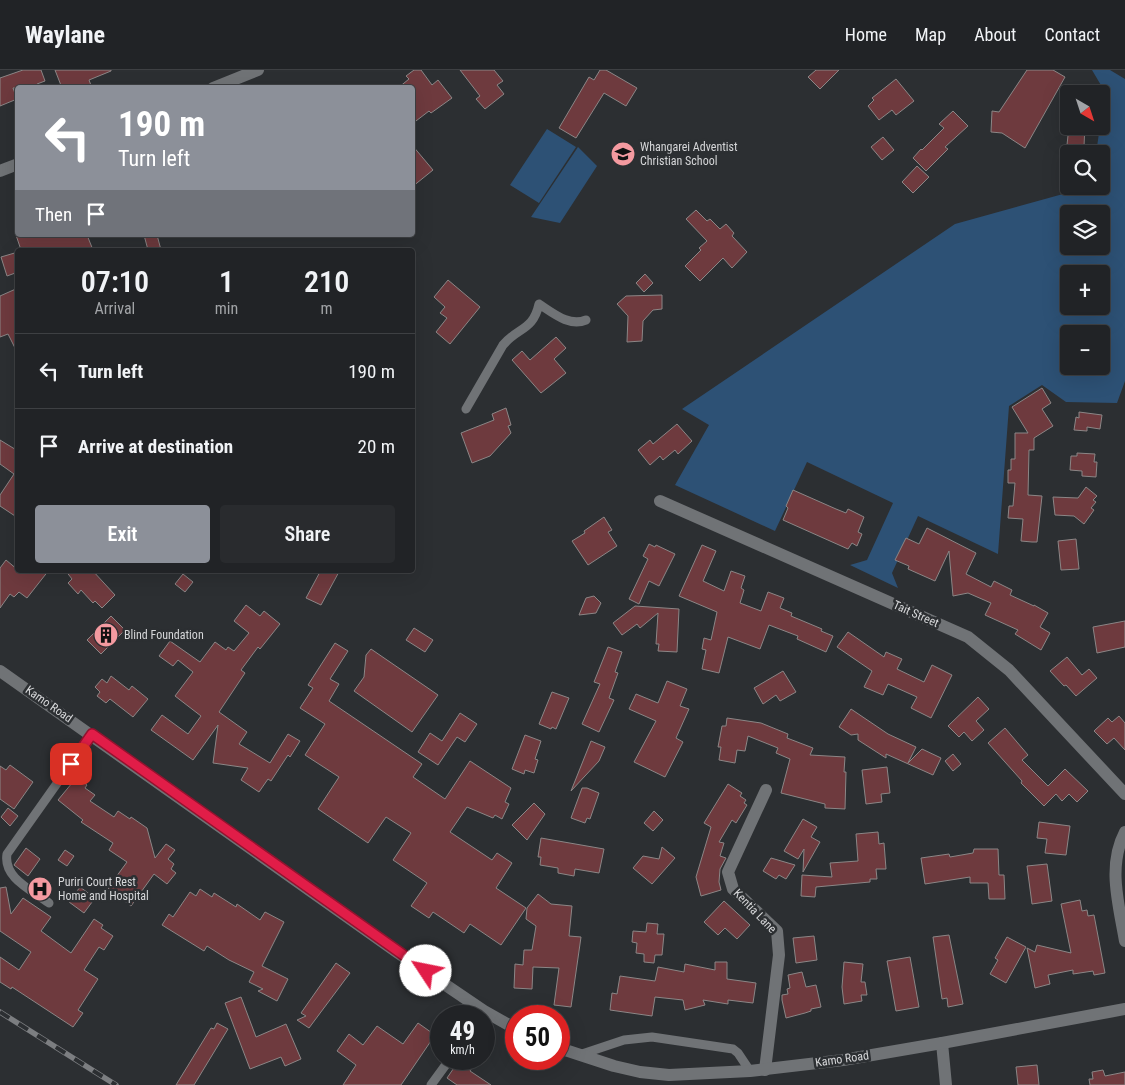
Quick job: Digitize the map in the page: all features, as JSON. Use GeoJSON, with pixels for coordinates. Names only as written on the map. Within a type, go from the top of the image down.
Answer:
{"type":"FeatureCollection","features":[{"type":"Feature","properties":{"kind":"main road"},"geometry":{"type":"LineString","coordinates":[[220,85],[258,70]]}},
{"type":"Feature","properties":{"kind":"main road"},"geometry":{"type":"LineString","coordinates":[[0,171],[15,165]]}},
{"type":"Feature","properties":{"kind":"main road","name":"Tait Street"},"geometry":{"type":"LineString","coordinates":[[660,501],[968,638],[1009,670],[1125,794]]}},
{"type":"Feature","properties":{"kind":"main road","name":"Kamo Road"},"geometry":{"type":"LineString","coordinates":[[0,671],[92,734],[471,1005]]}},
{"type":"Feature","properties":{"kind":"main road","name":"Kentia Lane"},"geometry":{"type":"LineString","coordinates":[[765,1070],[779,956],[778,931],[732,889],[728,872],[766,790]]}},
{"type":"Feature","properties":{"kind":"main road"},"geometry":{"type":"LineString","coordinates":[[1125,832],[1116,854],[1115,868],[1117,895],[1125,941]]}},
{"type":"Feature","properties":{"kind":"main road","name":"Kamo Road"},"geometry":{"type":"LineString","coordinates":[[570,1052],[622,1068],[669,1075],[765,1070],[843,1060],[1125,1009]]}},
{"type":"Feature","properties":{"kind":"main road"},"geometry":{"type":"LineString","coordinates":[[942,1043],[946,1085]]}},
{"type":"Feature","properties":{"kind":"lane"},"geometry":{"type":"LineString","coordinates":[[466,410],[503,345],[509,338],[527,328],[537,315],[539,304],[571,322],[586,320]]}},
{"type":"Feature","properties":{"kind":"lane"},"geometry":{"type":"LineString","coordinates":[[49,902],[12,876],[7,866],[7,854],[92,734]]}},
{"type":"Feature","properties":{"kind":"lane"},"geometry":{"type":"LineString","coordinates":[[579,1055],[624,1040],[652,1037],[732,1049],[738,1053],[750,1071]]}},
{"type":"Feature","properties":{"kind":"lane"},"geometry":{"type":"LineString","coordinates":[[431,1085],[442,1070]]}},
{"type":"Feature","properties":{"kind":"shaded area"},"geometry":{"type":"Polygon","coordinates":[[[1092,70],[1110,70],[1125,79],[1125,381],[1117,403],[1066,402],[1042,385],[1009,406],[998,554],[918,516],[892,573],[898,588],[850,565],[867,560],[893,503],[807,462],[775,531],[675,485],[709,425],[682,409],[955,224],[1060,195],[1110,195],[1110,145],[1097,145],[1099,135],[1110,135],[1110,85],[1101,85],[1092,70]]]}},
{"type":"Feature","properties":{"kind":"shaded area"},"geometry":{"type":"Polygon","coordinates":[[[547,129],[576,147],[539,203],[510,185],[547,129]]]}},
{"type":"Feature","properties":{"kind":"shaded area"},"geometry":{"type":"Polygon","coordinates":[[[578,147],[597,166],[560,223],[531,217],[578,147]]]}},
{"type":"Feature","properties":{"kind":"building"},"geometry":{"type":"Polygon","coordinates":[[[23,70],[41,70],[45,81],[37,85],[15,85],[15,88],[13,88],[15,100],[0,106],[0,78],[23,70]]]}},
{"type":"Feature","properties":{"kind":"building"},"geometry":{"type":"Polygon","coordinates":[[[55,70],[111,70],[89,80],[91,85],[61,85],[55,70]]]}},
{"type":"Feature","properties":{"kind":"building"},"geometry":{"type":"Polygon","coordinates":[[[414,70],[421,70],[432,85],[438,80],[452,98],[415,122],[415,85],[402,85],[409,79],[406,76],[414,70]]]}},
{"type":"Feature","properties":{"kind":"building"},"geometry":{"type":"Polygon","coordinates":[[[460,70],[494,70],[503,81],[497,85],[504,94],[485,109],[476,99],[480,96],[460,70]]]}},
{"type":"Feature","properties":{"kind":"building"},"geometry":{"type":"Polygon","coordinates":[[[600,70],[606,70],[637,88],[626,106],[604,93],[576,138],[559,128],[589,77],[594,80],[600,70]]]}},
{"type":"Feature","properties":{"kind":"building"},"geometry":{"type":"Polygon","coordinates":[[[816,70],[839,70],[820,89],[808,77],[816,70]]]}},
{"type":"Feature","properties":{"kind":"building"},"geometry":{"type":"Polygon","coordinates":[[[1027,70],[1053,70],[1065,77],[1025,148],[1002,133],[991,132],[992,111],[999,112],[1027,70]]]}},
{"type":"Feature","properties":{"kind":"building"},"geometry":{"type":"Polygon","coordinates":[[[896,79],[914,101],[896,115],[892,110],[879,120],[868,106],[874,100],[872,98],[896,79]]]}},
{"type":"Feature","properties":{"kind":"building"},"geometry":{"type":"Polygon","coordinates":[[[953,111],[968,126],[945,147],[948,149],[926,171],[913,158],[944,128],[939,124],[953,111]]]}},
{"type":"Feature","properties":{"kind":"building"},"geometry":{"type":"Polygon","coordinates":[[[1068,135],[1085,135],[1084,145],[1067,145],[1068,135]]]}},
{"type":"Feature","properties":{"kind":"building"},"geometry":{"type":"Polygon","coordinates":[[[883,137],[894,150],[882,160],[871,147],[883,137]]]}},
{"type":"Feature","properties":{"kind":"building"},"geometry":{"type":"Polygon","coordinates":[[[415,149],[433,170],[415,185],[415,149]]]}},
{"type":"Feature","properties":{"kind":"building"},"geometry":{"type":"Polygon","coordinates":[[[917,166],[929,177],[913,193],[902,182],[917,166]]]}},
{"type":"Feature","properties":{"kind":"building"},"geometry":{"type":"Polygon","coordinates":[[[696,210],[707,221],[710,219],[720,229],[726,224],[734,233],[732,236],[747,252],[732,268],[723,258],[700,281],[685,266],[707,241],[686,219],[696,210]]]}},
{"type":"Feature","properties":{"kind":"building"},"geometry":{"type":"Polygon","coordinates":[[[17,237],[88,237],[92,248],[20,248],[17,237]]]}},
{"type":"Feature","properties":{"kind":"building"},"geometry":{"type":"Polygon","coordinates":[[[145,237],[158,237],[160,248],[147,248],[145,237]]]}},
{"type":"Feature","properties":{"kind":"building"},"geometry":{"type":"Polygon","coordinates":[[[15,253],[15,273],[7,276],[1,257],[15,253]]]}},
{"type":"Feature","properties":{"kind":"building"},"geometry":{"type":"Polygon","coordinates":[[[645,274],[653,283],[644,292],[636,283],[645,274]]]}},
{"type":"Feature","properties":{"kind":"building"},"geometry":{"type":"Polygon","coordinates":[[[448,280],[480,307],[450,344],[436,332],[447,318],[440,313],[445,307],[434,297],[448,280]]]}},
{"type":"Feature","properties":{"kind":"building"},"geometry":{"type":"Polygon","coordinates":[[[15,289],[15,348],[8,334],[0,337],[0,296],[15,289]]]}},
{"type":"Feature","properties":{"kind":"building"},"geometry":{"type":"Polygon","coordinates":[[[662,295],[662,309],[653,310],[643,321],[642,341],[627,342],[628,316],[617,304],[626,296],[662,295]]]}},
{"type":"Feature","properties":{"kind":"building"},"geometry":{"type":"Polygon","coordinates":[[[556,337],[566,348],[554,359],[566,373],[541,393],[512,360],[522,351],[530,360],[556,337]]]}},
{"type":"Feature","properties":{"kind":"building"},"geometry":{"type":"Polygon","coordinates":[[[1042,388],[1051,403],[1042,409],[1053,426],[1034,438],[1034,450],[1029,450],[1028,495],[1042,496],[1037,542],[1021,541],[1023,519],[1008,518],[1009,506],[1013,506],[1015,483],[1008,483],[1008,470],[1011,470],[1011,459],[1015,459],[1015,433],[1028,433],[1012,407],[1042,388]]]}},
{"type":"Feature","properties":{"kind":"building"},"geometry":{"type":"Polygon","coordinates":[[[506,408],[511,425],[508,426],[511,433],[490,456],[472,463],[461,433],[494,420],[492,414],[506,408]]]}},
{"type":"Feature","properties":{"kind":"building"},"geometry":{"type":"Polygon","coordinates":[[[1079,412],[1102,415],[1100,429],[1087,427],[1087,431],[1074,430],[1076,417],[1079,418],[1079,412]]]}},
{"type":"Feature","properties":{"kind":"building"},"geometry":{"type":"Polygon","coordinates":[[[677,424],[692,441],[678,454],[675,450],[663,460],[660,456],[650,465],[638,450],[650,440],[653,444],[677,424]]]}},
{"type":"Feature","properties":{"kind":"building"},"geometry":{"type":"Polygon","coordinates":[[[0,440],[15,449],[15,516],[0,506],[0,495],[14,474],[0,464],[0,440]]]}},
{"type":"Feature","properties":{"kind":"building"},"geometry":{"type":"Polygon","coordinates":[[[1077,453],[1095,454],[1094,462],[1097,462],[1096,477],[1082,476],[1082,471],[1070,470],[1071,456],[1077,456],[1077,453]]]}},
{"type":"Feature","properties":{"kind":"building"},"geometry":{"type":"Polygon","coordinates":[[[1086,487],[1097,496],[1093,500],[1096,502],[1091,508],[1094,510],[1084,524],[1074,516],[1055,515],[1053,497],[1078,498],[1086,487]]]}},
{"type":"Feature","properties":{"kind":"building"},"geometry":{"type":"Polygon","coordinates":[[[793,490],[846,513],[848,509],[864,517],[858,532],[862,534],[857,546],[852,543],[848,549],[783,520],[788,508],[786,506],[793,490]]]}},
{"type":"Feature","properties":{"kind":"building"},"geometry":{"type":"Polygon","coordinates":[[[604,517],[612,530],[608,532],[617,546],[588,565],[572,541],[604,517]]]}},
{"type":"Feature","properties":{"kind":"building"},"geometry":{"type":"Polygon","coordinates":[[[927,528],[976,553],[966,574],[991,587],[994,581],[1012,590],[1010,595],[1048,613],[1040,627],[1050,633],[1041,650],[1015,634],[1018,630],[985,615],[991,603],[968,593],[953,596],[949,551],[935,581],[908,569],[909,566],[895,560],[906,538],[919,544],[927,528]]]}},
{"type":"Feature","properties":{"kind":"building"},"geometry":{"type":"Polygon","coordinates":[[[1076,539],[1079,569],[1061,570],[1058,541],[1076,539]]]}},
{"type":"Feature","properties":{"kind":"building"},"geometry":{"type":"Polygon","coordinates":[[[649,544],[655,547],[656,545],[675,554],[659,586],[649,581],[639,604],[629,599],[648,559],[643,556],[649,544]]]}},
{"type":"Feature","properties":{"kind":"building"},"geometry":{"type":"Polygon","coordinates":[[[702,545],[716,551],[703,581],[724,591],[731,571],[745,576],[741,588],[744,590],[740,603],[761,611],[768,592],[784,598],[780,608],[792,613],[791,616],[822,629],[821,631],[833,636],[826,652],[797,639],[798,636],[769,625],[760,649],[728,637],[719,673],[702,669],[706,650],[702,649],[704,638],[711,640],[717,612],[679,596],[702,545]]]}},
{"type":"Feature","properties":{"kind":"building"},"geometry":{"type":"Polygon","coordinates":[[[6,560],[15,568],[15,573],[47,573],[27,598],[19,592],[14,597],[10,594],[0,608],[0,568],[6,560]]]}},
{"type":"Feature","properties":{"kind":"building"},"geometry":{"type":"Polygon","coordinates":[[[67,573],[95,573],[115,595],[102,608],[95,601],[93,603],[81,590],[78,594],[68,583],[72,579],[67,573]]]}},
{"type":"Feature","properties":{"kind":"building"},"geometry":{"type":"Polygon","coordinates":[[[319,573],[338,573],[321,605],[306,598],[319,573]]]}},
{"type":"Feature","properties":{"kind":"building"},"geometry":{"type":"Polygon","coordinates":[[[183,574],[193,582],[185,592],[175,584],[183,574]]]}},
{"type":"Feature","properties":{"kind":"building"},"geometry":{"type":"Polygon","coordinates":[[[594,596],[601,603],[596,613],[579,615],[586,598],[594,596]]]}},
{"type":"Feature","properties":{"kind":"building"},"geometry":{"type":"Polygon","coordinates":[[[246,605],[260,616],[264,611],[280,624],[260,649],[258,647],[241,670],[245,673],[219,712],[247,732],[239,744],[270,763],[288,734],[300,741],[271,781],[268,779],[259,792],[241,780],[248,768],[213,763],[218,725],[193,760],[151,730],[162,715],[188,734],[201,716],[175,696],[193,672],[178,660],[173,666],[159,656],[170,641],[200,662],[215,642],[226,650],[228,647],[234,651],[249,633],[234,621],[246,605]]]}},
{"type":"Feature","properties":{"kind":"building"},"geometry":{"type":"Polygon","coordinates":[[[635,606],[679,609],[677,652],[658,651],[659,644],[656,644],[658,613],[640,628],[637,624],[622,635],[613,623],[635,606]]]}},
{"type":"Feature","properties":{"kind":"building","name":"Blind Foundation"},"geometry":{"type":"Polygon","coordinates":[[[111,616],[125,630],[101,654],[87,640],[111,616]]]}},
{"type":"Feature","properties":{"kind":"building"},"geometry":{"type":"Polygon","coordinates":[[[1125,621],[1125,647],[1097,653],[1093,627],[1125,621]]]}},
{"type":"Feature","properties":{"kind":"building"},"geometry":{"type":"Polygon","coordinates":[[[414,628],[433,640],[425,652],[406,640],[414,628]]]}},
{"type":"Feature","properties":{"kind":"building"},"geometry":{"type":"Polygon","coordinates":[[[848,632],[884,657],[886,652],[902,659],[897,669],[924,682],[932,665],[952,675],[931,718],[911,708],[917,697],[888,684],[883,695],[864,687],[872,671],[837,647],[848,632]]]}},
{"type":"Feature","properties":{"kind":"building"},"geometry":{"type":"Polygon","coordinates":[[[335,643],[348,651],[330,679],[339,684],[329,701],[422,764],[413,777],[445,799],[470,761],[511,788],[505,802],[509,804],[502,819],[495,815],[493,818],[467,807],[450,832],[492,860],[497,853],[512,863],[496,888],[526,908],[501,945],[470,924],[464,933],[433,912],[429,918],[411,906],[427,883],[393,860],[411,833],[386,817],[368,843],[318,809],[339,777],[305,755],[325,724],[300,708],[313,688],[308,685],[335,643]]]}},
{"type":"Feature","properties":{"kind":"building"},"geometry":{"type":"Polygon","coordinates":[[[608,647],[622,652],[615,672],[618,673],[609,698],[614,700],[599,732],[582,724],[600,684],[594,682],[608,647]]]}},
{"type":"Feature","properties":{"kind":"building"},"geometry":{"type":"Polygon","coordinates":[[[371,649],[438,695],[412,732],[354,691],[364,677],[366,655],[371,649]]]}},
{"type":"Feature","properties":{"kind":"building"},"geometry":{"type":"Polygon","coordinates":[[[1067,657],[1082,675],[1089,669],[1097,678],[1076,696],[1050,671],[1067,657]]]}},
{"type":"Feature","properties":{"kind":"building"},"geometry":{"type":"Polygon","coordinates":[[[783,671],[796,692],[780,701],[776,695],[763,704],[754,688],[783,671]]]}},
{"type":"Feature","properties":{"kind":"building"},"geometry":{"type":"Polygon","coordinates":[[[111,676],[129,690],[132,686],[148,699],[133,717],[110,699],[106,703],[97,696],[100,692],[95,687],[102,679],[107,683],[111,676]]]}},
{"type":"Feature","properties":{"kind":"building"},"geometry":{"type":"Polygon","coordinates":[[[667,681],[687,689],[680,706],[689,709],[676,738],[683,742],[665,777],[634,762],[656,721],[629,709],[636,694],[658,703],[667,681]]]}},
{"type":"Feature","properties":{"kind":"building"},"geometry":{"type":"Polygon","coordinates":[[[552,692],[569,698],[556,729],[539,724],[552,692]]]}},
{"type":"Feature","properties":{"kind":"building"},"geometry":{"type":"Polygon","coordinates":[[[978,697],[989,709],[976,721],[984,730],[972,741],[964,732],[959,737],[948,726],[978,697]]]}},
{"type":"Feature","properties":{"kind":"building"},"geometry":{"type":"Polygon","coordinates":[[[851,709],[888,734],[916,747],[908,763],[922,749],[941,758],[933,775],[886,754],[886,758],[858,740],[858,734],[851,735],[839,727],[851,709]]]}},
{"type":"Feature","properties":{"kind":"building"},"geometry":{"type":"Polygon","coordinates":[[[460,713],[477,724],[465,742],[457,737],[438,765],[418,752],[430,733],[442,741],[460,713]]]}},
{"type":"Feature","properties":{"kind":"building"},"geometry":{"type":"Polygon","coordinates":[[[1119,716],[1125,723],[1125,750],[1114,738],[1107,744],[1094,731],[1108,718],[1112,722],[1119,716]]]}},
{"type":"Feature","properties":{"kind":"building"},"geometry":{"type":"Polygon","coordinates":[[[727,718],[761,723],[788,734],[787,738],[813,748],[810,755],[845,757],[845,809],[825,808],[825,804],[781,793],[790,759],[776,753],[778,748],[748,736],[745,751],[737,750],[735,763],[719,760],[721,747],[718,747],[722,726],[726,726],[727,718]]]}},
{"type":"Feature","properties":{"kind":"building"},"geometry":{"type":"Polygon","coordinates":[[[1005,728],[1028,755],[1022,760],[1048,786],[1065,769],[1088,791],[1077,802],[1069,794],[1062,801],[1056,794],[1044,806],[1021,783],[1022,781],[988,743],[1005,728]]]}},
{"type":"Feature","properties":{"kind":"building"},"geometry":{"type":"Polygon","coordinates":[[[525,735],[541,741],[535,759],[538,760],[534,773],[525,770],[524,774],[512,769],[525,735]]]}},
{"type":"Feature","properties":{"kind":"building"},"geometry":{"type":"Polygon","coordinates":[[[591,741],[605,747],[599,761],[571,791],[591,741]]]}},
{"type":"Feature","properties":{"kind":"building"},"geometry":{"type":"Polygon","coordinates":[[[953,754],[961,764],[953,771],[945,761],[953,754]]]}},
{"type":"Feature","properties":{"kind":"building"},"geometry":{"type":"Polygon","coordinates":[[[10,765],[33,782],[14,809],[0,799],[0,766],[6,770],[10,765]]]}},
{"type":"Feature","properties":{"kind":"building"},"geometry":{"type":"Polygon","coordinates":[[[887,767],[890,793],[881,794],[882,802],[866,804],[862,770],[887,767]]]}},
{"type":"Feature","properties":{"kind":"building"},"geometry":{"type":"Polygon","coordinates":[[[77,777],[87,785],[85,788],[95,795],[90,801],[114,817],[118,811],[147,828],[155,858],[166,844],[175,850],[168,859],[174,864],[171,869],[176,873],[167,884],[154,874],[131,906],[108,888],[127,862],[109,850],[113,843],[81,822],[83,820],[58,800],[77,777]]]}},
{"type":"Feature","properties":{"kind":"building"},"geometry":{"type":"Polygon","coordinates":[[[728,784],[742,793],[740,796],[746,800],[744,803],[747,805],[736,823],[732,820],[719,842],[724,843],[720,856],[726,858],[720,869],[719,882],[721,890],[701,896],[696,877],[711,827],[704,823],[728,784]]]}},
{"type":"Feature","properties":{"kind":"building"},"geometry":{"type":"Polygon","coordinates":[[[582,788],[599,793],[590,819],[587,818],[585,823],[571,818],[582,788]]]}},
{"type":"Feature","properties":{"kind":"building"},"geometry":{"type":"Polygon","coordinates":[[[534,803],[545,814],[527,840],[512,825],[534,803]]]}},
{"type":"Feature","properties":{"kind":"building"},"geometry":{"type":"Polygon","coordinates":[[[8,808],[18,816],[10,826],[1,817],[8,808]]]}},
{"type":"Feature","properties":{"kind":"building"},"geometry":{"type":"Polygon","coordinates":[[[654,811],[663,820],[653,831],[644,823],[654,811]]]}},
{"type":"Feature","properties":{"kind":"building"},"geometry":{"type":"Polygon","coordinates":[[[803,819],[817,827],[811,837],[820,842],[803,872],[804,849],[798,859],[784,851],[803,819]]]}},
{"type":"Feature","properties":{"kind":"building"},"geometry":{"type":"Polygon","coordinates":[[[1039,822],[1070,826],[1066,855],[1045,853],[1047,839],[1037,838],[1039,822]]]}},
{"type":"Feature","properties":{"kind":"building"},"geometry":{"type":"Polygon","coordinates":[[[878,832],[879,844],[884,843],[886,869],[876,869],[877,879],[870,879],[870,882],[816,887],[815,897],[801,896],[802,875],[832,877],[830,863],[858,861],[856,834],[878,832]]]}},
{"type":"Feature","properties":{"kind":"building"},"geometry":{"type":"Polygon","coordinates":[[[541,838],[604,849],[599,873],[575,869],[574,876],[558,873],[558,868],[540,865],[541,857],[538,857],[541,838]]]}},
{"type":"Feature","properties":{"kind":"building"},"geometry":{"type":"Polygon","coordinates":[[[662,847],[675,858],[652,884],[633,868],[643,856],[659,859],[662,847]]]}},
{"type":"Feature","properties":{"kind":"building"},"geometry":{"type":"Polygon","coordinates":[[[26,848],[40,859],[28,876],[14,865],[26,848]]]}},
{"type":"Feature","properties":{"kind":"building"},"geometry":{"type":"Polygon","coordinates":[[[974,849],[998,849],[999,875],[1004,875],[1005,899],[989,899],[988,883],[970,883],[970,877],[925,884],[921,858],[949,854],[950,857],[973,853],[974,849]]]}},
{"type":"Feature","properties":{"kind":"building"},"geometry":{"type":"Polygon","coordinates":[[[65,850],[74,856],[67,866],[58,860],[65,850]]]}},
{"type":"Feature","properties":{"kind":"building"},"geometry":{"type":"Polygon","coordinates":[[[771,858],[795,865],[786,879],[779,875],[776,879],[763,871],[771,858]]]}},
{"type":"Feature","properties":{"kind":"building"},"geometry":{"type":"Polygon","coordinates":[[[1047,864],[1052,901],[1032,904],[1027,866],[1047,864]]]}},
{"type":"Feature","properties":{"kind":"building"},"geometry":{"type":"Polygon","coordinates":[[[6,887],[11,914],[23,898],[51,917],[41,931],[71,953],[94,919],[103,925],[101,928],[113,936],[104,950],[99,947],[84,970],[98,979],[78,1010],[83,1013],[73,1027],[12,987],[11,989],[0,982],[0,957],[19,970],[31,952],[0,931],[0,888],[6,887]]]}},
{"type":"Feature","properties":{"kind":"building"},"geometry":{"type":"Polygon","coordinates":[[[80,887],[95,898],[84,913],[69,902],[80,887]]]}},
{"type":"Feature","properties":{"kind":"building"},"geometry":{"type":"Polygon","coordinates":[[[200,889],[212,897],[214,893],[236,907],[237,904],[260,920],[265,912],[284,922],[262,966],[288,979],[277,1001],[258,991],[263,989],[249,982],[254,972],[229,960],[207,946],[204,951],[162,925],[169,914],[173,917],[190,892],[196,896],[200,889]]]}},
{"type":"Feature","properties":{"kind":"building"},"geometry":{"type":"Polygon","coordinates":[[[538,894],[551,904],[572,906],[569,936],[581,937],[571,1007],[570,1005],[554,1005],[559,968],[533,967],[532,989],[514,988],[515,964],[523,965],[524,950],[532,950],[536,926],[526,919],[527,908],[538,894]]]}},
{"type":"Feature","properties":{"kind":"building"},"geometry":{"type":"Polygon","coordinates":[[[1080,900],[1082,911],[1087,910],[1088,916],[1094,915],[1105,973],[1094,975],[1093,971],[1073,974],[1073,970],[1048,975],[1050,984],[1035,988],[1027,948],[1035,952],[1037,945],[1071,953],[1061,904],[1080,900]]]}},
{"type":"Feature","properties":{"kind":"building"},"geometry":{"type":"Polygon","coordinates":[[[724,901],[750,925],[737,939],[725,928],[718,935],[704,922],[724,901]]]}},
{"type":"Feature","properties":{"kind":"building"},"geometry":{"type":"Polygon","coordinates":[[[647,923],[658,924],[657,934],[664,934],[662,955],[655,955],[654,963],[644,962],[644,954],[636,953],[637,943],[632,942],[633,931],[646,932],[647,923]]]}},
{"type":"Feature","properties":{"kind":"building"},"geometry":{"type":"Polygon","coordinates":[[[949,935],[963,1004],[948,1007],[947,998],[942,999],[933,937],[949,935]]]}},
{"type":"Feature","properties":{"kind":"building"},"geometry":{"type":"Polygon","coordinates":[[[814,936],[817,960],[796,963],[793,938],[814,936]]]}},
{"type":"Feature","properties":{"kind":"building"},"geometry":{"type":"Polygon","coordinates":[[[1007,937],[1026,947],[1006,983],[990,974],[998,960],[995,958],[1007,937]]]}},
{"type":"Feature","properties":{"kind":"building"},"geometry":{"type":"Polygon","coordinates":[[[910,957],[919,1007],[896,1011],[887,961],[910,957]]]}},
{"type":"Feature","properties":{"kind":"building"},"geometry":{"type":"Polygon","coordinates":[[[715,962],[727,962],[727,979],[756,983],[753,1003],[728,1000],[728,1004],[703,1000],[705,1005],[685,1010],[683,1000],[655,997],[652,1016],[610,1010],[612,993],[617,994],[620,976],[655,981],[658,967],[684,972],[685,964],[715,970],[715,962]]]}},
{"type":"Feature","properties":{"kind":"building"},"geometry":{"type":"Polygon","coordinates":[[[844,962],[863,964],[861,982],[865,982],[867,995],[861,995],[862,1001],[844,1004],[842,987],[844,962]]]}},
{"type":"Feature","properties":{"kind":"building"},"geometry":{"type":"Polygon","coordinates":[[[336,963],[350,973],[309,1028],[297,1020],[306,1016],[301,1013],[336,963]]]}},
{"type":"Feature","properties":{"kind":"building"},"geometry":{"type":"Polygon","coordinates":[[[802,972],[806,987],[816,985],[821,1007],[786,1018],[782,995],[788,994],[787,989],[790,988],[788,975],[802,972]]]}},
{"type":"Feature","properties":{"kind":"building"},"geometry":{"type":"Polygon","coordinates":[[[241,997],[256,1037],[286,1024],[301,1059],[285,1066],[281,1057],[250,1069],[225,1003],[241,997]]]}},
{"type":"Feature","properties":{"kind":"building"},"geometry":{"type":"Polygon","coordinates":[[[217,1023],[228,1029],[194,1085],[176,1085],[211,1028],[214,1029],[217,1023]]]}},
{"type":"Feature","properties":{"kind":"building"},"geometry":{"type":"Polygon","coordinates":[[[418,1023],[430,1031],[430,1042],[401,1085],[343,1085],[356,1065],[337,1051],[349,1034],[363,1045],[377,1026],[403,1044],[418,1023]]]}},
{"type":"Feature","properties":{"kind":"building"},"geometry":{"type":"Polygon","coordinates":[[[1037,1065],[1039,1085],[1018,1085],[1016,1067],[1037,1065]]]}},
{"type":"Feature","properties":{"kind":"building"},"geometry":{"type":"Polygon","coordinates":[[[452,1070],[471,1070],[491,1085],[457,1085],[447,1078],[452,1070]]]}},
{"type":"Feature","properties":{"kind":"building"},"geometry":{"type":"Polygon","coordinates":[[[1103,1070],[1105,1076],[1125,1072],[1125,1085],[1090,1085],[1089,1079],[1093,1079],[1092,1072],[1103,1070]]]}},
{"type":"Feature","properties":{"kind":"railway"},"geometry":{"type":"LineString","coordinates":[[0,1012],[116,1085]]}},
{"type":"Feature","properties":{"kind":"place","name":"Whangarei Adventist Christian School"},"geometry":{"type":"Point","coordinates":[623,154]}},
{"type":"Feature","properties":{"kind":"place","name":"Blind Foundation"},"geometry":{"type":"Point","coordinates":[106,635]}},
{"type":"Feature","properties":{"kind":"place","name":"Puriri Court Rest Home and Hospital"},"geometry":{"type":"Point","coordinates":[40,889]}},
{"type":"Feature","properties":{"kind":"route"},"geometry":{"type":"LineString","coordinates":[[71,764],[92,734],[426,971]]}}]}
